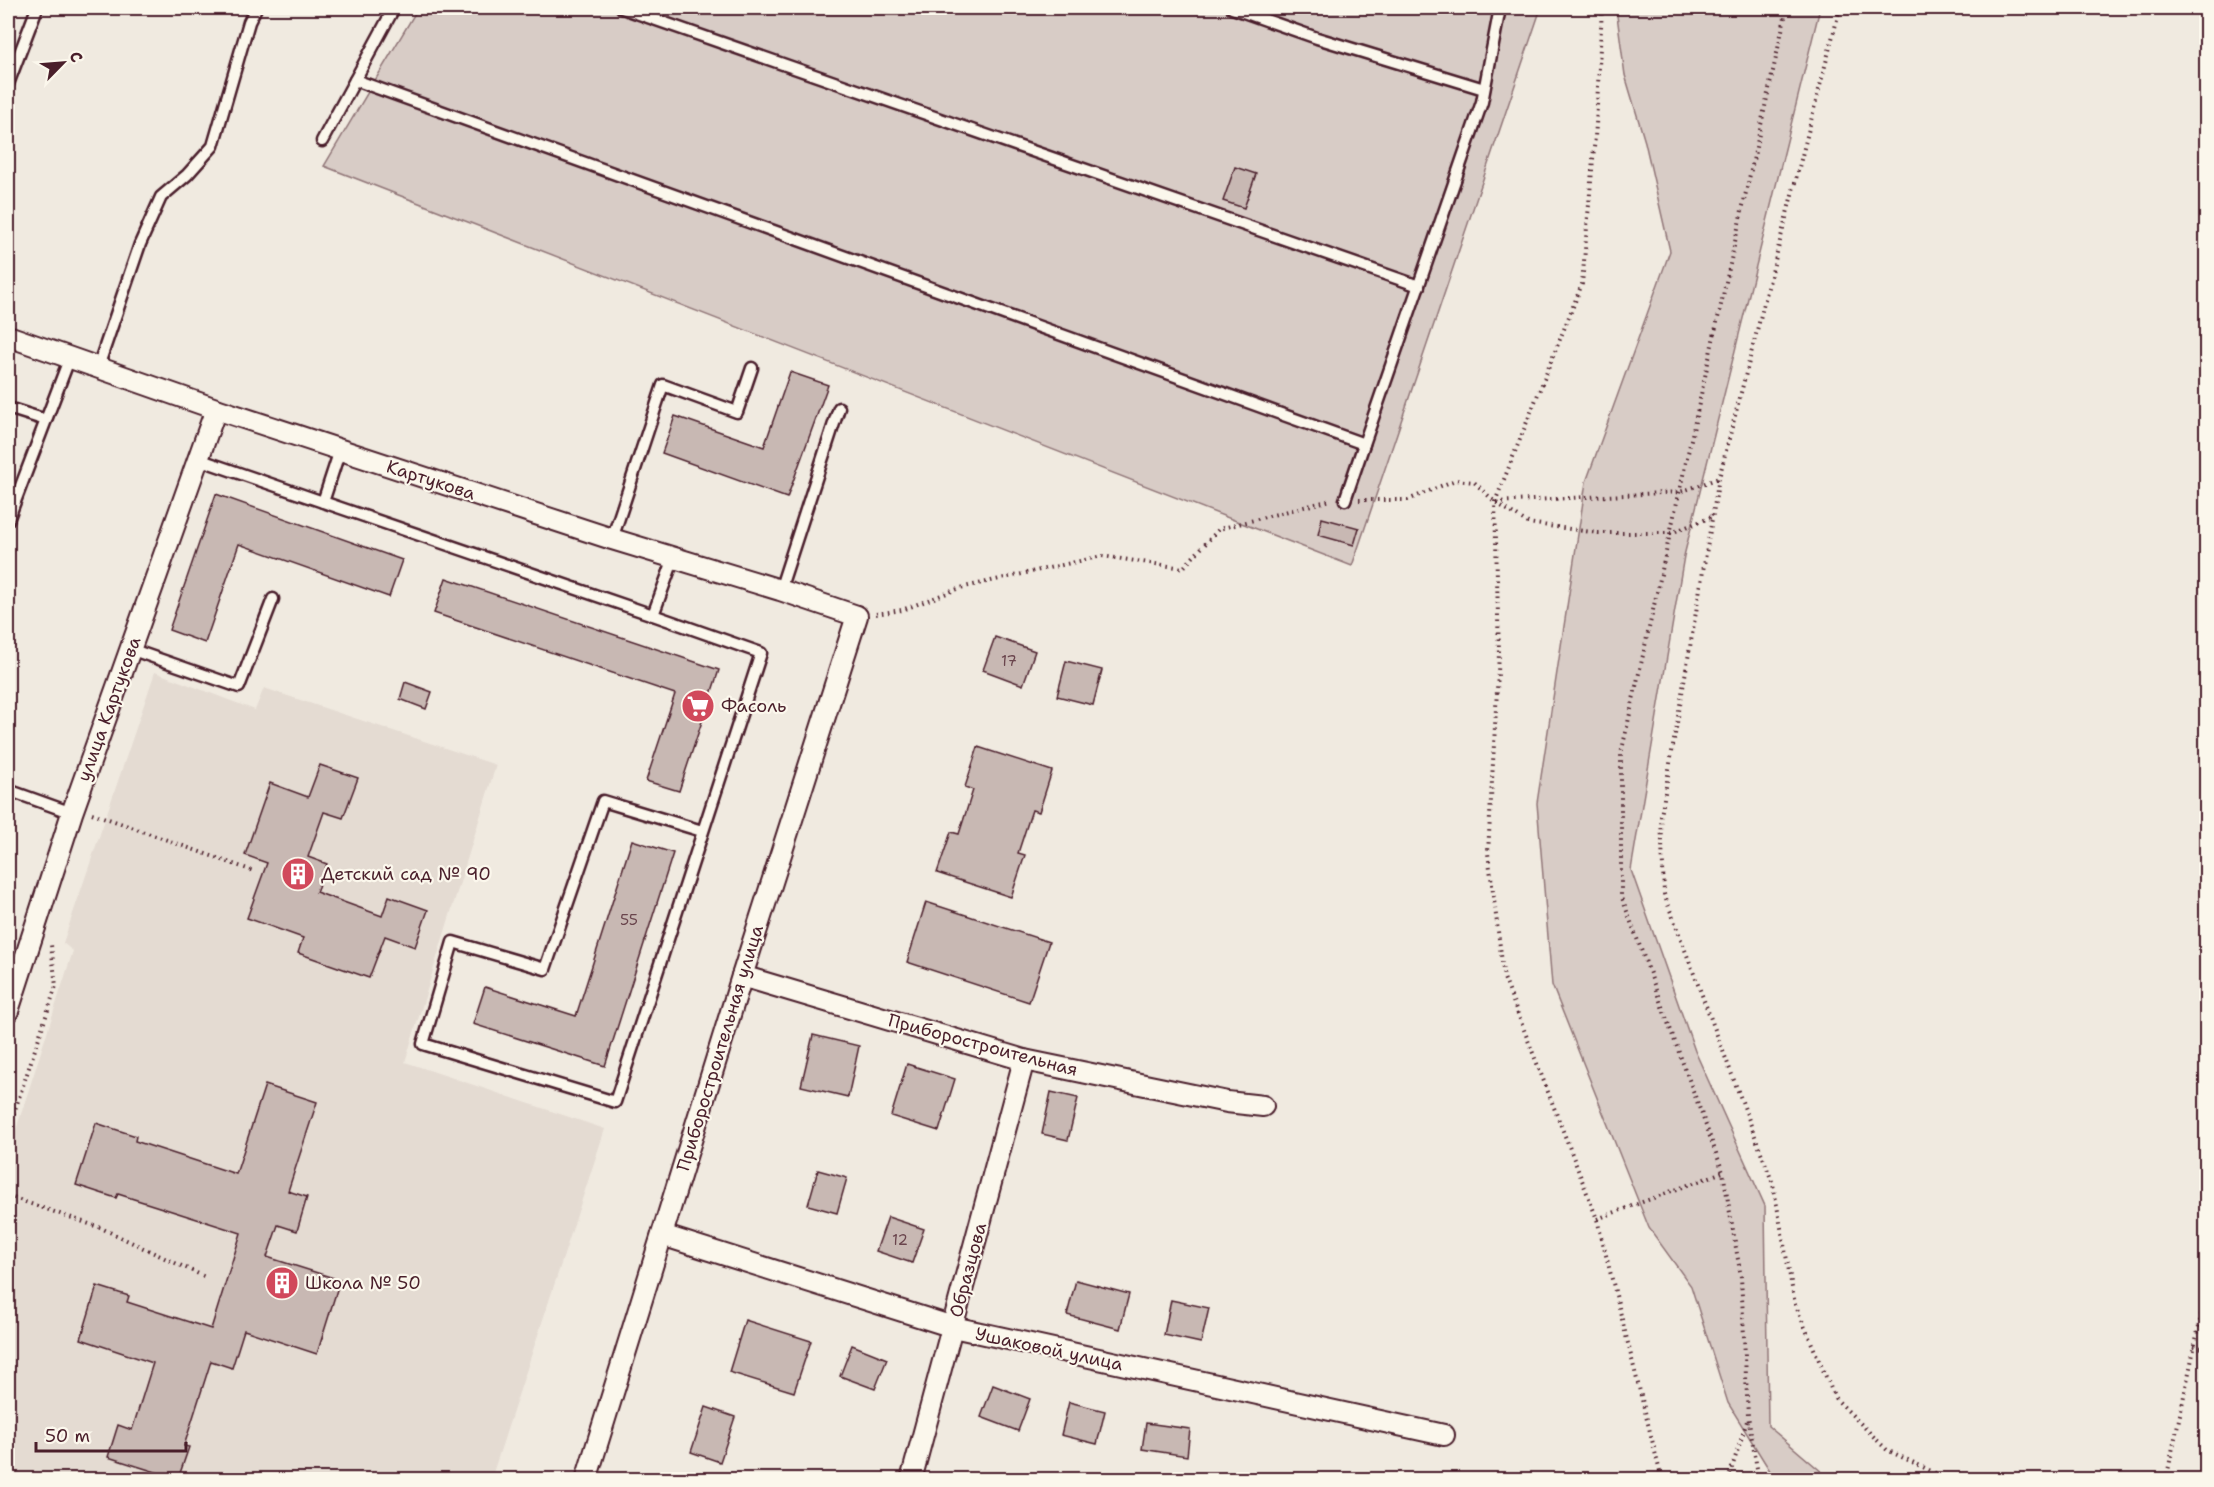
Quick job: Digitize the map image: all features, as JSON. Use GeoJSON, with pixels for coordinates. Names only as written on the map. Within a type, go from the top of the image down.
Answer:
{"type":"FeatureCollection","features":[{"type":"Feature","properties":{"kind":"street","name":"Картукова"},"geometry":{"type":"LineString","coordinates":[[8,336],[340,450],[857,616]]}},
{"type":"Feature","properties":{"kind":"street","name":"улица Картукова"},"geometry":{"type":"LineString","coordinates":[[8,1011],[81,813],[130,649],[216,409]]}},
{"type":"Feature","properties":{"kind":"street","name":"Приборостроительная улица"},"geometry":{"type":"LineString","coordinates":[[586,1479],[742,976],[857,616]]}},
{"type":"Feature","properties":{"kind":"street","name":"Приборостроительная"},"geometry":{"type":"LineString","coordinates":[[742,976],[1024,1060],[1227,1102],[1263,1106]]}},
{"type":"Feature","properties":{"kind":"street","name":"Образцова"},"geometry":{"type":"LineString","coordinates":[[911,1479],[1024,1060]]}},
{"type":"Feature","properties":{"kind":"street","name":"Ушаковой улица"},"geometry":{"type":"LineString","coordinates":[[662,1235],[953,1328],[1444,1436]]}},
{"type":"Feature","properties":{"kind":"lane"},"geometry":{"type":"LineString","coordinates":[[8,84],[37,8]]}},
{"type":"Feature","properties":{"kind":"lane"},"geometry":{"type":"LineString","coordinates":[[98,367],[140,244],[161,197],[187,175],[213,146],[249,22],[256,8]]}},
{"type":"Feature","properties":{"kind":"lane"},"geometry":{"type":"LineString","coordinates":[[322,141],[393,8]]}},
{"type":"Feature","properties":{"kind":"lane"},"geometry":{"type":"LineString","coordinates":[[622,8],[1419,286]]}},
{"type":"Feature","properties":{"kind":"lane"},"geometry":{"type":"LineString","coordinates":[[1232,8],[1317,38],[1484,89]]}},
{"type":"Feature","properties":{"kind":"lane"},"geometry":{"type":"LineString","coordinates":[[1345,500],[1484,89],[1500,8]]}},
{"type":"Feature","properties":{"kind":"lane"},"geometry":{"type":"LineString","coordinates":[[355,80],[1364,444]]}},
{"type":"Feature","properties":{"kind":"lane"},"geometry":{"type":"LineString","coordinates":[[8,520],[70,357]]}},
{"type":"Feature","properties":{"kind":"lane"},"geometry":{"type":"LineString","coordinates":[[612,539],[663,385],[737,412],[752,368]]}},
{"type":"Feature","properties":{"kind":"lane"},"geometry":{"type":"LineString","coordinates":[[8,408],[46,420]]}},
{"type":"Feature","properties":{"kind":"lane"},"geometry":{"type":"LineString","coordinates":[[780,590],[839,408]]}},
{"type":"Feature","properties":{"kind":"lane"},"geometry":{"type":"LineString","coordinates":[[323,502],[340,450]]}},
{"type":"Feature","properties":{"kind":"lane"},"geometry":{"type":"LineString","coordinates":[[198,459],[761,653],[615,1102],[423,1044],[453,942],[545,969],[603,801],[702,831]]}},
{"type":"Feature","properties":{"kind":"lane"},"geometry":{"type":"LineString","coordinates":[[653,615],[674,558]]}},
{"type":"Feature","properties":{"kind":"lane"},"geometry":{"type":"LineString","coordinates":[[130,649],[239,687],[273,599]]}},
{"type":"Feature","properties":{"kind":"lane"},"geometry":{"type":"LineString","coordinates":[[8,790],[81,813]]}},
{"type":"Feature","properties":{"kind":"path"},"geometry":{"type":"LineString","coordinates":[[1602,8],[1596,125],[1582,284],[1495,502],[1499,654],[1488,853],[1504,978],[1597,1219],[1662,1479]]}},
{"type":"Feature","properties":{"kind":"path"},"geometry":{"type":"LineString","coordinates":[[1759,1479],[1748,1416],[1741,1277],[1723,1172],[1621,895],[1621,754],[1787,8]]}},
{"type":"Feature","properties":{"kind":"path"},"geometry":{"type":"LineString","coordinates":[[1840,8],[1719,478],[1660,816],[1664,894],[1773,1184],[1795,1304],[1835,1398],[1887,1450],[1950,1479]]}},
{"type":"Feature","properties":{"kind":"path"},"geometry":{"type":"LineString","coordinates":[[1495,502],[1680,492],[1719,478]]}},
{"type":"Feature","properties":{"kind":"path"},"geometry":{"type":"LineString","coordinates":[[857,616],[902,610],[960,588],[1102,556],[1183,568],[1219,529],[1327,500],[1408,500],[1455,480],[1474,482],[1495,502],[1528,523],[1598,533],[1671,533],[1714,515]]}},
{"type":"Feature","properties":{"kind":"path"},"geometry":{"type":"LineString","coordinates":[[81,813],[253,871]]}},
{"type":"Feature","properties":{"kind":"path"},"geometry":{"type":"LineString","coordinates":[[8,1131],[56,986],[50,938]]}},
{"type":"Feature","properties":{"kind":"path"},"geometry":{"type":"LineString","coordinates":[[1597,1219],[1723,1172]]}},
{"type":"Feature","properties":{"kind":"path"},"geometry":{"type":"LineString","coordinates":[[8,1196],[101,1228],[205,1277]]}},
{"type":"Feature","properties":{"kind":"path"},"geometry":{"type":"LineString","coordinates":[[2166,1479],[2206,1293]]}},
{"type":"Feature","properties":{"kind":"path"},"geometry":{"type":"LineString","coordinates":[[2194,1346],[2206,1349]]}},
{"type":"Feature","properties":{"kind":"path"},"geometry":{"type":"LineString","coordinates":[[1728,1479],[1748,1416]]}},
{"type":"Feature","properties":{"kind":"shaded area"},"geometry":{"type":"Polygon","coordinates":[[[418,8],[1541,8],[1352,566],[324,166],[418,8]]]}},
{"type":"Feature","properties":{"kind":"shaded area"},"geometry":{"type":"Polygon","coordinates":[[[1616,8],[1820,8],[1684,556],[1631,870],[1695,1051],[1765,1206],[1768,1426],[1830,1479],[1775,1479],[1728,1403],[1691,1286],[1649,1228],[1552,985],[1537,803],[1586,482],[1670,251],[1645,142],[1625,75],[1616,8]]]}},
{"type":"Feature","properties":{"kind":"shaded area"},"geometry":{"type":"Polygon","coordinates":[[[155,672],[255,710],[264,688],[496,765],[405,1062],[605,1129],[491,1479],[8,1480],[8,1155],[73,951],[63,943],[155,672]]]}},
{"type":"Feature","properties":{"kind":"building"},"geometry":{"type":"Polygon","coordinates":[[[1235,167],[1256,174],[1244,208],[1223,201],[1235,167]]]}},
{"type":"Feature","properties":{"kind":"building"},"geometry":{"type":"Polygon","coordinates":[[[790,372],[828,385],[787,498],[662,453],[675,416],[764,447],[790,372]]]}},
{"type":"Feature","properties":{"kind":"building"},"geometry":{"type":"Polygon","coordinates":[[[216,494],[402,560],[389,597],[239,544],[205,643],[169,630],[216,494]]]}},
{"type":"Feature","properties":{"kind":"building"},"geometry":{"type":"Polygon","coordinates":[[[1322,518],[1359,528],[1354,545],[1318,535],[1322,518]]]}},
{"type":"Feature","properties":{"kind":"building"},"geometry":{"type":"Polygon","coordinates":[[[446,578],[719,670],[679,791],[646,781],[675,694],[434,613],[446,578]]]}},
{"type":"Feature","properties":{"kind":"building"},"geometry":{"type":"Polygon","coordinates":[[[995,637],[1035,651],[1023,685],[983,670],[995,637]]]}},
{"type":"Feature","properties":{"kind":"building"},"geometry":{"type":"Polygon","coordinates":[[[1066,661],[1102,670],[1093,705],[1057,696],[1066,661]]]}},
{"type":"Feature","properties":{"kind":"building"},"geometry":{"type":"Polygon","coordinates":[[[405,682],[432,692],[426,709],[400,699],[405,682]]]}},
{"type":"Feature","properties":{"kind":"building"},"geometry":{"type":"Polygon","coordinates":[[[978,747],[1052,771],[1039,812],[1032,810],[1018,853],[1025,855],[1011,897],[937,873],[951,832],[959,834],[973,790],[965,787],[978,747]]]}},
{"type":"Feature","properties":{"kind":"building","name":"Детский сад № 90"},"geometry":{"type":"Polygon","coordinates":[[[320,765],[358,778],[343,818],[324,812],[308,857],[327,864],[316,892],[382,916],[389,896],[428,910],[415,947],[385,936],[369,978],[298,953],[303,938],[247,918],[267,863],[245,855],[270,783],[308,797],[320,765]]]}},
{"type":"Feature","properties":{"kind":"building"},"geometry":{"type":"Polygon","coordinates":[[[632,840],[673,853],[605,1066],[473,1024],[485,987],[576,1016],[632,840]]]}},
{"type":"Feature","properties":{"kind":"building"},"geometry":{"type":"Polygon","coordinates":[[[926,902],[1049,942],[1029,1002],[907,962],[926,902]]]}},
{"type":"Feature","properties":{"kind":"building"},"geometry":{"type":"Polygon","coordinates":[[[813,1035],[859,1046],[848,1097],[801,1086],[813,1035]]]}},
{"type":"Feature","properties":{"kind":"building"},"geometry":{"type":"Polygon","coordinates":[[[907,1064],[955,1079],[939,1131],[891,1116],[907,1064]]]}},
{"type":"Feature","properties":{"kind":"building","name":"Школа № 50"},"geometry":{"type":"Polygon","coordinates":[[[265,1085],[317,1102],[288,1191],[307,1197],[297,1231],[278,1225],[267,1257],[340,1280],[317,1354],[244,1330],[232,1368],[211,1361],[184,1446],[189,1447],[178,1479],[108,1457],[118,1425],[132,1430],[153,1363],[81,1339],[97,1286],[129,1296],[127,1302],[211,1329],[241,1233],[118,1194],[116,1198],[76,1185],[96,1123],[136,1136],[135,1141],[236,1174],[265,1085]]]}},
{"type":"Feature","properties":{"kind":"building"},"geometry":{"type":"Polygon","coordinates":[[[1051,1092],[1078,1098],[1068,1140],[1042,1134],[1051,1092]]]}},
{"type":"Feature","properties":{"kind":"building"},"geometry":{"type":"Polygon","coordinates":[[[818,1170],[847,1178],[837,1213],[808,1205],[818,1170]]]}},
{"type":"Feature","properties":{"kind":"building"},"geometry":{"type":"Polygon","coordinates":[[[888,1217],[924,1229],[912,1263],[876,1251],[888,1217]]]}},
{"type":"Feature","properties":{"kind":"building"},"geometry":{"type":"Polygon","coordinates":[[[1076,1280],[1129,1294],[1120,1329],[1067,1315],[1076,1280]]]}},
{"type":"Feature","properties":{"kind":"building"},"geometry":{"type":"Polygon","coordinates":[[[1171,1300],[1209,1308],[1201,1343],[1164,1335],[1171,1300]]]}},
{"type":"Feature","properties":{"kind":"building"},"geometry":{"type":"Polygon","coordinates":[[[745,1320],[811,1341],[794,1392],[729,1372],[745,1320]]]}},
{"type":"Feature","properties":{"kind":"building"},"geometry":{"type":"Polygon","coordinates":[[[852,1345],[887,1359],[875,1389],[840,1376],[852,1345]]]}},
{"type":"Feature","properties":{"kind":"building"},"geometry":{"type":"Polygon","coordinates":[[[993,1385],[1030,1399],[1018,1431],[981,1417],[993,1385]]]}},
{"type":"Feature","properties":{"kind":"building"},"geometry":{"type":"Polygon","coordinates":[[[1069,1402],[1105,1411],[1097,1444],[1061,1435],[1069,1402]]]}},
{"type":"Feature","properties":{"kind":"building"},"geometry":{"type":"Polygon","coordinates":[[[706,1407],[735,1417],[720,1462],[691,1452],[706,1407]]]}},
{"type":"Feature","properties":{"kind":"building"},"geometry":{"type":"Polygon","coordinates":[[[1146,1423],[1190,1429],[1187,1456],[1142,1449],[1146,1423]]]}},
{"type":"Feature","properties":{"kind":"place","name":"Фасоль"},"geometry":{"type":"Point","coordinates":[698,706]}},
{"type":"Feature","properties":{"kind":"place","name":"Детский сад № 90"},"geometry":{"type":"Point","coordinates":[298,874]}},
{"type":"Feature","properties":{"kind":"place","name":"Школа № 50"},"geometry":{"type":"Point","coordinates":[282,1283]}}]}
